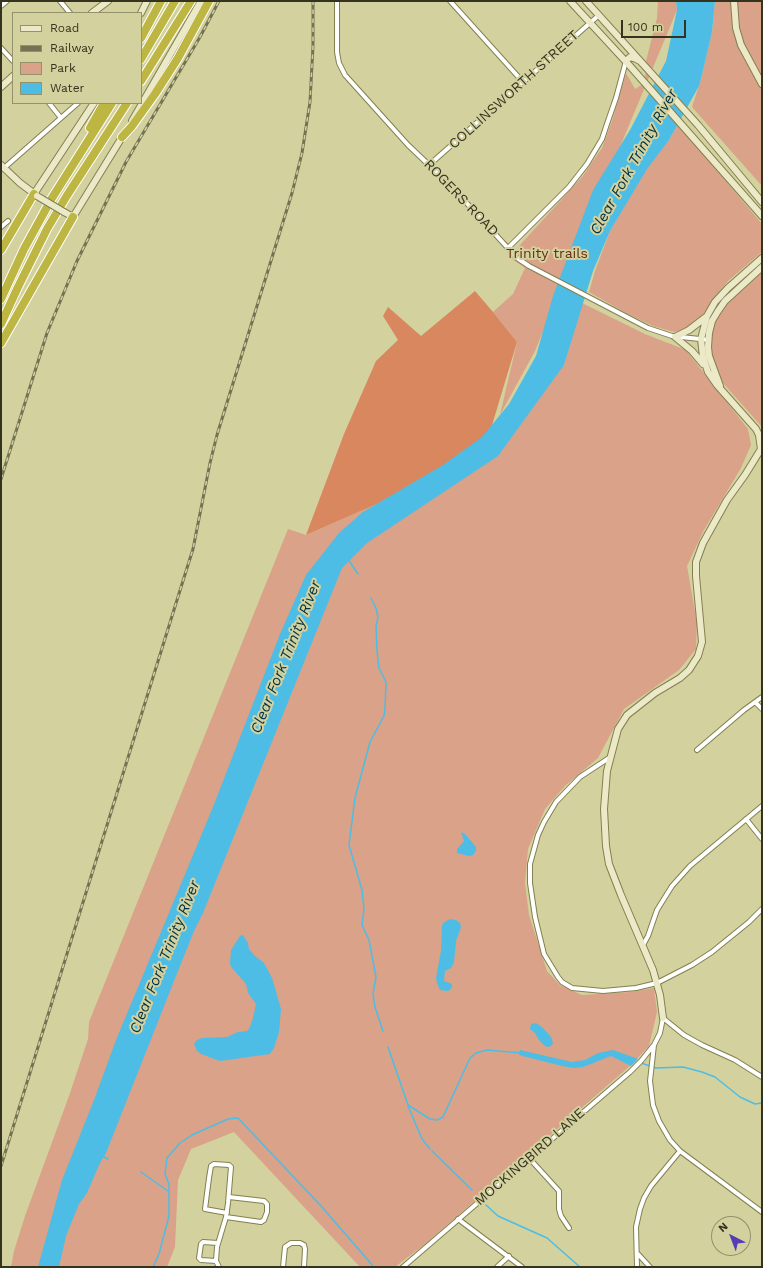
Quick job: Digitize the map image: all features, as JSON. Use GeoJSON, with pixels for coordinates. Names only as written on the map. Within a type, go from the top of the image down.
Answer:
{"type":"FeatureCollection","features":[{"type":"Feature","properties":{"kind":"highway"},"geometry":{"type":"LineString","coordinates":[[142,36],[161,1]]}},
{"type":"Feature","properties":{"kind":"highway"},"geometry":{"type":"LineString","coordinates":[[142,56],[175,1]]}},
{"type":"Feature","properties":{"kind":"highway"},"geometry":{"type":"LineString","coordinates":[[142,79],[191,1]]}},
{"type":"Feature","properties":{"kind":"highway"},"geometry":{"type":"LineString","coordinates":[[122,137],[146,107],[174,64],[209,1]]}},
{"type":"Feature","properties":{"kind":"highway"},"geometry":{"type":"LineString","coordinates":[[67,174],[103,104]]}},
{"type":"Feature","properties":{"kind":"highway"},"geometry":{"type":"LineString","coordinates":[[1,299],[32,234],[67,174],[111,104]]}},
{"type":"Feature","properties":{"kind":"highway"},"geometry":{"type":"LineString","coordinates":[[1,324],[20,281],[47,229],[125,104]]}},
{"type":"Feature","properties":{"kind":"highway"},"geometry":{"type":"LineString","coordinates":[[1,250],[36,195]]}},
{"type":"Feature","properties":{"kind":"highway"},"geometry":{"type":"LineString","coordinates":[[1,343],[73,217]]}},
{"type":"Feature","properties":{"kind":"street"},"geometry":{"type":"LineString","coordinates":[[1,6],[7,1]]}},
{"type":"Feature","properties":{"kind":"street"},"geometry":{"type":"LineString","coordinates":[[60,1],[69,12]]}},
{"type":"Feature","properties":{"kind":"street"},"geometry":{"type":"LineString","coordinates":[[89,12],[102,1]]}},
{"type":"Feature","properties":{"kind":"street"},"geometry":{"type":"LineString","coordinates":[[93,12],[108,1]]}},
{"type":"Feature","properties":{"kind":"street"},"geometry":{"type":"LineString","coordinates":[[142,12],[147,1]]}},
{"type":"Feature","properties":{"kind":"street"},"geometry":{"type":"LineString","coordinates":[[142,103],[196,13],[201,1]]}},
{"type":"Feature","properties":{"kind":"street","name":"ROGERS ROAD"},"geometry":{"type":"LineString","coordinates":[[337,1],[336,48],[342,70],[408,145],[451,186],[517,258],[529,266],[648,328],[675,337],[709,340]]}},
{"type":"Feature","properties":{"kind":"street"},"geometry":{"type":"LineString","coordinates":[[450,1],[523,82]]}},
{"type":"Feature","properties":{"kind":"street"},"geometry":{"type":"LineString","coordinates":[[570,1],[689,132],[760,213],[762,220]]}},
{"type":"Feature","properties":{"kind":"street"},"geometry":{"type":"LineString","coordinates":[[586,1],[698,124],[762,202]]}},
{"type":"Feature","properties":{"kind":"street"},"geometry":{"type":"LineString","coordinates":[[734,1],[736,28],[741,45],[762,84]]}},
{"type":"Feature","properties":{"kind":"street","name":"COLLINSWORTH STREET"},"geometry":{"type":"LineString","coordinates":[[429,165],[599,15]]}},
{"type":"Feature","properties":{"kind":"street"},"geometry":{"type":"LineString","coordinates":[[1,48],[12,60]]}},
{"type":"Feature","properties":{"kind":"street"},"geometry":{"type":"LineString","coordinates":[[508,248],[569,187],[588,164],[602,139],[616,98],[626,61],[630,57],[636,59],[648,68]]}},
{"type":"Feature","properties":{"kind":"street"},"geometry":{"type":"LineString","coordinates":[[1,87],[12,77]]}},
{"type":"Feature","properties":{"kind":"street"},"geometry":{"type":"LineString","coordinates":[[50,104],[61,118]]}},
{"type":"Feature","properties":{"kind":"street"},"geometry":{"type":"LineString","coordinates":[[77,104],[2,168],[36,195],[73,217],[142,104]]}},
{"type":"Feature","properties":{"kind":"street"},"geometry":{"type":"LineString","coordinates":[[36,195],[93,104]]}},
{"type":"Feature","properties":{"kind":"street"},"geometry":{"type":"LineString","coordinates":[[1,227],[8,221]]}},
{"type":"Feature","properties":{"kind":"street"},"geometry":{"type":"LineString","coordinates":[[749,270],[762,255]]}},
{"type":"Feature","properties":{"kind":"street"},"geometry":{"type":"LineString","coordinates":[[762,258],[714,302],[707,316],[701,339],[703,358],[707,369],[713,380],[756,429],[759,435],[761,450],[727,500],[703,543],[696,562],[702,642],[698,656],[689,670],[680,678],[655,693],[627,715],[618,729],[609,758],[604,795],[606,846],[609,864],[643,945],[660,995],[663,1018],[660,1033],[654,1045],[651,1070],[651,1093],[655,1112],[667,1135],[680,1151],[762,1212]]}},
{"type":"Feature","properties":{"kind":"street"},"geometry":{"type":"LineString","coordinates":[[720,388],[709,356],[709,340],[712,321],[729,297],[762,267]]}},
{"type":"Feature","properties":{"kind":"street"},"geometry":{"type":"LineString","coordinates":[[707,316],[689,330],[675,337],[692,351],[707,369]]}},
{"type":"Feature","properties":{"kind":"street"},"geometry":{"type":"LineString","coordinates":[[697,750],[762,697]]}},
{"type":"Feature","properties":{"kind":"street"},"geometry":{"type":"LineString","coordinates":[[755,702],[762,709]]}},
{"type":"Feature","properties":{"kind":"street"},"geometry":{"type":"LineString","coordinates":[[609,758],[580,777],[561,797],[544,822],[534,847],[530,864],[530,883],[535,917],[544,954],[558,978],[572,988],[581,989],[603,990],[636,988],[657,983],[692,965],[712,952],[749,922],[762,909]]}},
{"type":"Feature","properties":{"kind":"street"},"geometry":{"type":"LineString","coordinates":[[643,945],[658,910],[672,886],[690,866],[762,806]]}},
{"type":"Feature","properties":{"kind":"street"},"geometry":{"type":"LineString","coordinates":[[746,819],[762,839]]}},
{"type":"Feature","properties":{"kind":"street"},"geometry":{"type":"LineString","coordinates":[[663,1018],[684,1035],[735,1060],[762,1077]]}},
{"type":"Feature","properties":{"kind":"street","name":"MOCKINGBIRD LANE"},"geometry":{"type":"LineString","coordinates":[[403,1267],[637,1065],[654,1045]]}},
{"type":"Feature","properties":{"kind":"street"},"geometry":{"type":"LineString","coordinates":[[637,1267],[637,1218],[644,1198],[651,1186],[680,1151]]}},
{"type":"Feature","properties":{"kind":"street"},"geometry":{"type":"LineString","coordinates":[[529,1158],[558,1191],[561,1216],[569,1228]]}},
{"type":"Feature","properties":{"kind":"street"},"geometry":{"type":"LineString","coordinates":[[219,1267],[216,1261],[218,1243],[226,1215],[231,1168],[229,1165],[214,1164],[211,1166],[205,1209],[226,1215],[261,1222],[264,1220],[267,1212],[267,1204],[264,1201],[229,1197]]}},
{"type":"Feature","properties":{"kind":"street"},"geometry":{"type":"LineString","coordinates":[[458,1219],[522,1267]]}},
{"type":"Feature","properties":{"kind":"street"},"geometry":{"type":"LineString","coordinates":[[216,1261],[201,1260],[199,1258],[201,1244],[203,1242],[218,1243]]}},
{"type":"Feature","properties":{"kind":"street"},"geometry":{"type":"LineString","coordinates":[[283,1267],[285,1247],[291,1243],[300,1243],[304,1245],[304,1267]]}},
{"type":"Feature","properties":{"kind":"street"},"geometry":{"type":"LineString","coordinates":[[637,1254],[650,1267]]}},
{"type":"Feature","properties":{"kind":"street"},"geometry":{"type":"LineString","coordinates":[[497,1267],[509,1256]]}},
{"type":"Feature","properties":{"kind":"green space","name":"Trinity trails"},"geometry":{"type":"Polygon","coordinates":[[[658,1],[676,1],[677,10],[535,351],[500,415],[517,342],[493,312],[513,294],[525,268],[512,259],[520,245],[582,177],[602,148],[612,121],[626,73],[635,89],[645,83],[646,61],[657,18],[658,1]]]}},
{"type":"Feature","properties":{"kind":"green space"},"geometry":{"type":"Polygon","coordinates":[[[715,1],[762,1],[762,186],[692,107],[701,79],[712,32],[715,1]]]}},
{"type":"Feature","properties":{"kind":"green space"},"geometry":{"type":"Polygon","coordinates":[[[678,124],[762,224],[762,252],[729,280],[714,298],[701,318],[687,329],[674,332],[653,326],[589,292],[610,231],[646,168],[669,140],[678,124]]]}},
{"type":"Feature","properties":{"kind":"green space"},"geometry":{"type":"Polygon","coordinates":[[[762,271],[762,427],[723,383],[716,372],[712,361],[710,341],[716,319],[723,307],[762,271]]]}},
{"type":"Feature","properties":{"kind":"green space"},"geometry":{"type":"Polygon","coordinates":[[[582,303],[645,334],[686,350],[748,429],[751,445],[741,468],[704,530],[687,566],[697,623],[696,649],[679,670],[624,709],[598,758],[565,786],[545,809],[528,849],[525,883],[529,915],[547,971],[560,985],[582,995],[630,992],[654,988],[657,1012],[649,1046],[631,1065],[425,1244],[395,1267],[360,1267],[234,1132],[191,1149],[178,1180],[175,1247],[167,1267],[11,1267],[14,1251],[25,1216],[69,1096],[88,1039],[89,1022],[288,529],[306,535],[379,503],[394,525],[564,365],[582,303]]]}},
{"type":"Feature","properties":{"kind":"shaded area"},"geometry":{"type":"Polygon","coordinates":[[[475,291],[517,342],[487,442],[379,503],[306,535],[344,434],[376,361],[398,340],[383,316],[388,307],[421,336],[475,291]]]}},
{"type":"Feature","properties":{"kind":"water","name":"Clear Fork Trinity River"},"geometry":{"type":"Polygon","coordinates":[[[676,1],[715,1],[712,32],[699,86],[669,140],[647,169],[610,231],[593,271],[564,365],[498,456],[367,543],[342,568],[203,913],[194,931],[106,1153],[87,1193],[79,1204],[66,1236],[59,1267],[38,1267],[62,1180],[116,1040],[213,807],[280,634],[306,575],[339,533],[363,512],[443,465],[482,437],[509,404],[536,356],[553,296],[593,190],[630,130],[666,61],[677,10],[676,1]]]}},
{"type":"Feature","properties":{"kind":"water"},"geometry":{"type":"Polygon","coordinates":[[[461,832],[465,834],[476,847],[476,851],[473,855],[469,856],[457,853],[457,849],[464,841],[461,832]]]}},
{"type":"Feature","properties":{"kind":"water"},"geometry":{"type":"Polygon","coordinates":[[[450,919],[456,920],[460,923],[461,927],[456,941],[454,962],[451,968],[445,971],[444,981],[452,984],[450,990],[447,991],[440,990],[436,978],[441,951],[442,926],[443,923],[450,919]]]}},
{"type":"Feature","properties":{"kind":"water"},"geometry":{"type":"Polygon","coordinates":[[[243,935],[248,943],[249,949],[264,963],[272,978],[281,1009],[279,1032],[274,1048],[270,1054],[220,1061],[201,1054],[197,1051],[194,1044],[197,1040],[202,1038],[227,1037],[238,1032],[247,1031],[250,1027],[256,1004],[248,993],[246,984],[230,964],[231,950],[240,936],[243,935]]]}},
{"type":"Feature","properties":{"kind":"water"},"geometry":{"type":"Polygon","coordinates":[[[536,1023],[551,1037],[553,1043],[549,1047],[545,1046],[530,1029],[531,1024],[536,1023]]]}},
{"type":"Feature","properties":{"kind":"water"},"geometry":{"type":"Polygon","coordinates":[[[520,1050],[572,1062],[585,1060],[598,1053],[613,1050],[638,1059],[631,1066],[611,1056],[583,1067],[574,1068],[519,1055],[520,1050]]]}},
{"type":"Feature","properties":{"kind":"waterway"},"geometry":{"type":"LineString","coordinates":[[348,559],[358,574]]}},
{"type":"Feature","properties":{"kind":"waterway"},"geometry":{"type":"LineString","coordinates":[[371,598],[376,608],[378,617],[376,627],[377,651],[379,668],[386,682],[385,708],[384,716],[370,742],[355,798],[349,845],[362,890],[364,909],[362,925],[369,940],[376,977],[373,994],[375,1007],[383,1031]]}},
{"type":"Feature","properties":{"kind":"waterway"},"geometry":{"type":"LineString","coordinates":[[388,1047],[408,1105],[430,1119],[437,1120],[443,1117],[470,1058],[476,1053],[487,1050],[521,1053]]}},
{"type":"Feature","properties":{"kind":"waterway"},"geometry":{"type":"LineString","coordinates":[[641,1063],[656,1068],[683,1067],[702,1072],[715,1077],[740,1097],[755,1104],[762,1103]]}},
{"type":"Feature","properties":{"kind":"waterway"},"geometry":{"type":"LineString","coordinates":[[408,1106],[422,1139],[430,1149]]}},
{"type":"Feature","properties":{"kind":"waterway"},"geometry":{"type":"LineString","coordinates":[[153,1267],[159,1254],[169,1216],[169,1184],[165,1174],[167,1158],[180,1143],[192,1135],[228,1119],[238,1118],[322,1207],[372,1265],[372,1267]]}},
{"type":"Feature","properties":{"kind":"waterway"},"geometry":{"type":"LineString","coordinates":[[432,1151],[472,1190]]}},
{"type":"Feature","properties":{"kind":"waterway"},"geometry":{"type":"LineString","coordinates":[[102,1156],[108,1159]]}},
{"type":"Feature","properties":{"kind":"waterway"},"geometry":{"type":"LineString","coordinates":[[141,1172],[168,1191]]}},
{"type":"Feature","properties":{"kind":"waterway"},"geometry":{"type":"LineString","coordinates":[[486,1205],[498,1216],[547,1238],[580,1267]]}},
{"type":"Feature","properties":{"kind":"railway"},"geometry":{"type":"LineString","coordinates":[[1,479],[47,333],[77,261],[126,162],[200,37],[219,1]]}},
{"type":"Feature","properties":{"kind":"railway"},"geometry":{"type":"LineString","coordinates":[[1,1166],[193,549],[217,435],[292,193],[302,153],[310,102],[313,46],[313,1]]}}]}
